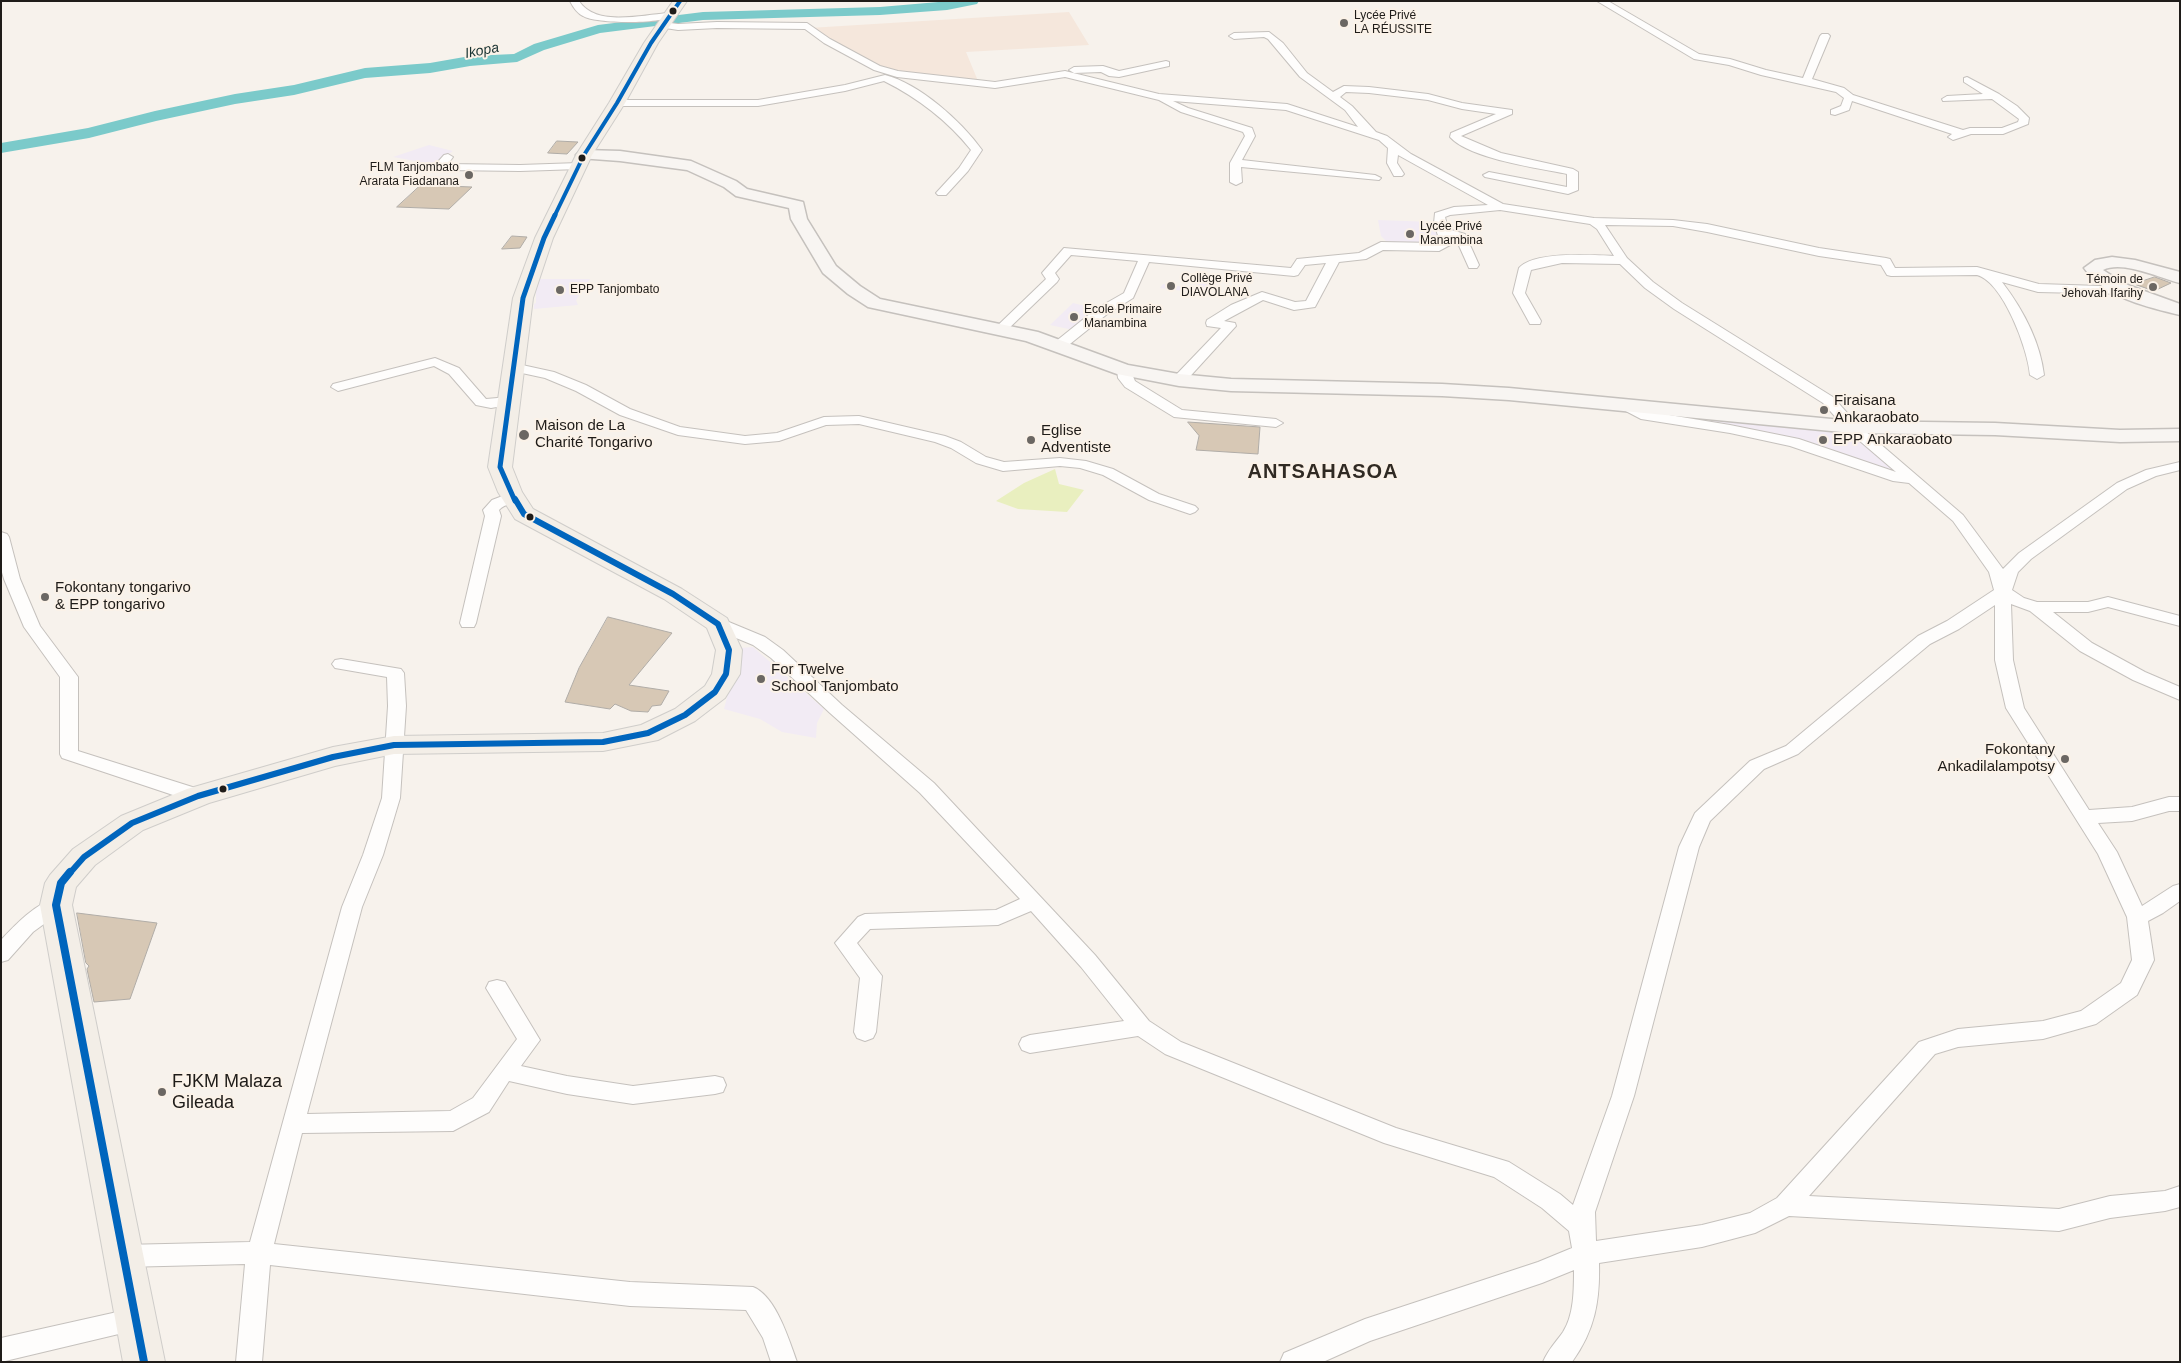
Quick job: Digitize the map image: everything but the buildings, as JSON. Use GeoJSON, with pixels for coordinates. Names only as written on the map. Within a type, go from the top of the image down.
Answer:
{"type":"FeatureCollection","features":[{"type":"Feature","properties":{"kind":"main road"},"geometry":{"type":"LineString","coordinates":[[144,1362],[56,905],[61,883],[84,857],[132,823],[198,796],[333,756],[394,746],[603,742],[648,733],[685,715],[715,692],[726,674],[729,650],[718,624],[673,594],[524,514],[513,497],[500,467],[523,298],[544,238],[582,160],[665,20],[680,1]]}},
{"type":"Feature","properties":{"kind":"street"},"geometry":{"type":"LineString","coordinates":[[574,1],[580,10],[589,17],[665,20],[678,27],[717,25],[807,26],[826,41],[877,68],[897,74],[995,85],[1065,74],[1072,70],[1103,69],[1112,74],[1119,74],[1166,64]]}},
{"type":"Feature","properties":{"kind":"street"},"geometry":{"type":"LineString","coordinates":[[1601,1],[1644,24],[1686,52],[1744,65],[1764,73],[1840,90],[1849,97],[1957,135],[1970,131],[2003,131],[2023,124],[2024,118],[1995,96],[1967,80]]}},
{"type":"Feature","properties":{"kind":"street"},"geometry":{"type":"LineString","coordinates":[[1234,36],[1266,34],[1270,36],[1278,43],[1298,70],[1334,96],[1356,115],[1365,129],[1383,138],[1393,147],[1500,207]]}},
{"type":"Feature","properties":{"kind":"street"},"geometry":{"type":"LineString","coordinates":[[1806,81],[1826,36]]}},
{"type":"Feature","properties":{"kind":"street"},"geometry":{"type":"LineString","coordinates":[[877,68],[879,73],[885,78],[916,94],[944,114],[963,132],[977,150],[964,166],[964,169],[942,193]]}},
{"type":"Feature","properties":{"kind":"street"},"geometry":{"type":"LineString","coordinates":[[1065,74],[1160,97],[1287,107],[1383,138]]}},
{"type":"Feature","properties":{"kind":"street"},"geometry":{"type":"LineString","coordinates":[[617,103],[758,102],[845,88],[885,78]]}},
{"type":"Feature","properties":{"kind":"street"},"geometry":{"type":"LineString","coordinates":[[1334,96],[1344,90],[1368,90],[1428,97],[1462,106],[1508,112],[1455,135],[1455,137],[1482,150],[1574,172],[1572,190],[1568,191],[1489,175]]}},
{"type":"Feature","properties":{"kind":"street"},"geometry":{"type":"LineString","coordinates":[[1947,98],[1995,96]]}},
{"type":"Feature","properties":{"kind":"street"},"geometry":{"type":"LineString","coordinates":[[1160,97],[1184,111],[1237,125],[1248,130],[1250,136],[1235,163],[1236,182]]}},
{"type":"Feature","properties":{"kind":"street"},"geometry":{"type":"LineString","coordinates":[[1835,112],[1845,108],[1849,97]]}},
{"type":"Feature","properties":{"kind":"street"},"geometry":{"type":"LineString","coordinates":[[1393,147],[1392,163],[1398,174]]}},
{"type":"Feature","properties":{"kind":"street"},"geometry":{"type":"LineString","coordinates":[[448,157],[441,164],[446,167],[520,168],[620,156],[691,166],[730,184],[742,193],[797,205],[799,219],[830,269],[854,290],[874,303],[1031,336],[1060,345],[1124,370],[1179,380],[1231,385],[1442,390],[1625,405],[1852,427],[1995,429],[2120,436],[2180,435]]}},
{"type":"Feature","properties":{"kind":"street"},"geometry":{"type":"LineString","coordinates":[[1235,163],[1375,178]]}},
{"type":"Feature","properties":{"kind":"street"},"geometry":{"type":"LineString","coordinates":[[1000,329],[1053,279],[1048,273],[1068,251],[1294,272],[1301,262],[1362,256],[1381,246],[1439,247],[1446,244],[1439,215],[1462,208],[1485,210],[1500,207],[1594,221],[1673,223],[1707,228],[1819,252],[1886,262],[1891,272],[1958,270],[1986,273],[2038,288],[2126,290]]}},
{"type":"Feature","properties":{"kind":"street"},"geometry":{"type":"LineString","coordinates":[[1293,1362],[1365,1331],[1542,1272],[1586,1254],[1702,1236],[1755,1222],[1786,1205],[1928,1048],[1958,1038],[2043,1030],[2088,1018],[2129,989],[2143,960],[2136,917],[2107,852],[2015,708],[2004,660],[2003,592],[1997,572],[1958,518],[1852,427],[1828,400],[1678,306],[1649,285],[1623,260],[1601,227],[1594,221]]}},
{"type":"Feature","properties":{"kind":"street"},"geometry":{"type":"LineString","coordinates":[[1444,231],[1461,237],[1472,265]]}},
{"type":"Feature","properties":{"kind":"street"},"geometry":{"type":"LineString","coordinates":[[1060,345],[1102,312],[1129,294],[1145,258]]}},
{"type":"Feature","properties":{"kind":"street"},"geometry":{"type":"LineString","coordinates":[[1535,321],[1519,293],[1525,268],[1558,258],[1623,260]]}},
{"type":"Feature","properties":{"kind":"street"},"geometry":{"type":"LineString","coordinates":[[1179,380],[1230,326],[1212,323],[1236,308],[1262,296],[1294,306],[1311,304],[1335,259]]}},
{"type":"Feature","properties":{"kind":"street"},"geometry":{"type":"LineString","coordinates":[[2180,278],[2120,262],[2099,263],[2093,268],[2101,278],[2126,290],[2180,310]]}},
{"type":"Feature","properties":{"kind":"street"},"geometry":{"type":"LineString","coordinates":[[1986,273],[1995,280],[2022,327],[2034,354],[2037,375]]}},
{"type":"Feature","properties":{"kind":"street"},"geometry":{"type":"LineString","coordinates":[[338,387],[435,362],[454,371],[481,402],[492,404],[508,401]]}},
{"type":"Feature","properties":{"kind":"street"},"geometry":{"type":"LineString","coordinates":[[513,367],[549,374],[581,388],[624,412],[678,431],[745,440],[779,437],[824,421],[859,420],[940,439],[956,445],[981,460],[1003,467],[1060,462],[1081,464],[1108,472],[1154,497],[1190,509]]}},
{"type":"Feature","properties":{"kind":"street"},"geometry":{"type":"LineString","coordinates":[[1124,370],[1125,378],[1130,384],[1179,414],[1276,423]]}},
{"type":"Feature","properties":{"kind":"street"},"geometry":{"type":"LineString","coordinates":[[1625,405],[1641,415],[1730,428],[1794,442],[1898,478],[1913,480]]}},
{"type":"Feature","properties":{"kind":"street"},"geometry":{"type":"LineString","coordinates":[[1556,1362],[1575,1337],[1582,1316],[1587,1292],[1583,1212],[1623,1096],[1687,856],[1702,818],[1757,766],[1792,750],[1924,640],[1953,625],[2003,592],[2010,570],[2025,556],[2122,486],[2151,473],[2180,466]]}},
{"type":"Feature","properties":{"kind":"street"},"geometry":{"type":"LineString","coordinates":[[468,623],[493,516],[491,510],[497,502],[513,497]]}},
{"type":"Feature","properties":{"kind":"street"},"geometry":{"type":"LineString","coordinates":[[1,537],[12,579],[32,627],[69,676],[69,754],[198,796]]}},
{"type":"Feature","properties":{"kind":"street"},"geometry":{"type":"LineString","coordinates":[[2003,592],[2018,601],[2036,607],[2088,607],[2108,602],[2180,621]]}},
{"type":"Feature","properties":{"kind":"street"},"geometry":{"type":"LineString","coordinates":[[2036,607],[2086,647],[2139,676],[2180,694]]}},
{"type":"Feature","properties":{"kind":"street"},"geometry":{"type":"LineString","coordinates":[[718,624],[759,641],[777,654],[836,709],[927,788],[1088,961],[1141,1027],[1173,1048],[1392,1136],[1501,1169],[1551,1201],[1580,1225],[1586,1254]]}},
{"type":"Feature","properties":{"kind":"street"},"geometry":{"type":"LineString","coordinates":[[250,1362],[259,1253],[352,907],[373,855],[391,798],[396,706],[395,673],[341,664]]}},
{"type":"Feature","properties":{"kind":"street"},"geometry":{"type":"LineString","coordinates":[[2084,817],[2132,814],[2169,804],[2180,804]]}},
{"type":"Feature","properties":{"kind":"street"},"geometry":{"type":"LineString","coordinates":[[2136,917],[2156,908],[2180,892]]}},
{"type":"Feature","properties":{"kind":"street"},"geometry":{"type":"LineString","coordinates":[[865,1032],[871,976],[845,943],[865,922],[998,917],[1034,901]]}},
{"type":"Feature","properties":{"kind":"street"},"geometry":{"type":"LineString","coordinates":[[1,954],[26,927],[56,905]]}},
{"type":"Feature","properties":{"kind":"street"},"geometry":{"type":"LineString","coordinates":[[294,1124],[453,1121],[481,1105],[504,1071],[529,1040],[497,988]]}},
{"type":"Feature","properties":{"kind":"street"},"geometry":{"type":"LineString","coordinates":[[1030,1044],[1141,1027]]}},
{"type":"Feature","properties":{"kind":"street"},"geometry":{"type":"LineString","coordinates":[[504,1071],[567,1085],[633,1095],[715,1085]]}},
{"type":"Feature","properties":{"kind":"street"},"geometry":{"type":"LineString","coordinates":[[1786,1205],[2059,1220],[2110,1207],[2165,1201],[2180,1196]]}},
{"type":"Feature","properties":{"kind":"street"},"geometry":{"type":"LineString","coordinates":[[123,1256],[259,1253],[630,1294],[753,1299],[774,1333],[784,1362]]}},
{"type":"Feature","properties":{"kind":"street"},"geometry":{"type":"LineString","coordinates":[[1,1350],[135,1320]]}},
{"type":"Feature","properties":{"kind":"shaded area"},"geometry":{"type":"Polygon","coordinates":[[[1069,12],[1089,45],[966,52],[978,81],[890,71],[809,28],[1069,12]]]}},
{"type":"Feature","properties":{"kind":"shaded area"},"geometry":{"type":"Polygon","coordinates":[[[429,145],[453,151],[433,164],[393,157],[429,145]]]}},
{"type":"Feature","properties":{"kind":"shaded area","name":"Lycée Privé Manambina"},"geometry":{"type":"Polygon","coordinates":[[[1378,220],[1433,222],[1439,232],[1441,244],[1389,244],[1381,236],[1378,220]]]}},
{"type":"Feature","properties":{"kind":"shaded area","name":"Collège Privé DIAVOLANA"},"geometry":{"type":"Polygon","coordinates":[[[1206,278],[1219,283],[1199,293],[1160,288],[1163,284],[1192,288],[1199,285],[1194,283],[1206,278]]]}},
{"type":"Feature","properties":{"kind":"shaded area","name":"EPP Tanjombato"},"geometry":{"type":"Polygon","coordinates":[[[536,279],[590,279],[576,300],[578,305],[534,309],[534,304],[536,303],[536,279]]]}},
{"type":"Feature","properties":{"kind":"shaded area","name":"Ecole Primaire Manambina"},"geometry":{"type":"Polygon","coordinates":[[[1073,303],[1101,310],[1073,330],[1050,325],[1073,303]]]}},
{"type":"Feature","properties":{"kind":"shaded area","name":"EPP Ankaraobato"},"geometry":{"type":"Polygon","coordinates":[[[1711,416],[1845,430],[1901,475],[1708,423],[1711,416]]]}},
{"type":"Feature","properties":{"kind":"shaded area","name":"For Twelve School Tanjombato"},"geometry":{"type":"Polygon","coordinates":[[[753,647],[824,709],[817,723],[816,738],[782,732],[760,719],[724,709],[740,648],[753,647]]]}},
{"type":"Feature","properties":{"kind":"green space"},"geometry":{"type":"Polygon","coordinates":[[[1055,469],[1059,484],[1084,490],[1067,512],[1018,509],[996,501],[1024,483],[1055,469]]]}},
{"type":"Feature","properties":{"kind":"waterway","name":"Ikopa"},"geometry":{"type":"LineString","coordinates":[[1,148],[89,133],[155,116],[235,99],[294,90],[365,73],[430,68],[470,61],[517,58],[539,47],[598,29],[703,16],[880,11],[947,6],[972,1]]}},
{"type":"Feature","properties":{"kind":"transit line"},"geometry":{"type":"LineString","coordinates":[[144,1362],[56,905],[61,883],[84,857],[132,823],[198,796],[333,757],[394,745],[603,742],[648,733],[685,715],[715,692],[726,674],[729,650],[718,624],[673,594],[524,514],[510,492],[500,467],[523,298],[544,238],[584,155],[617,103],[651,43],[680,1]]}},
{"type":"Feature","properties":{"kind":"place","name":"Lycée Privé LA RÉUSSITE"},"geometry":{"type":"Point","coordinates":[1344,23]}},
{"type":"Feature","properties":{"kind":"place","name":"FLM Tanjombato Ararata Fiadanana"},"geometry":{"type":"Point","coordinates":[469,175]}},
{"type":"Feature","properties":{"kind":"place","name":"Lycée Privé Manambina"},"geometry":{"type":"Point","coordinates":[1410,234]}},
{"type":"Feature","properties":{"kind":"place","name":"Collège Privé DIAVOLANA"},"geometry":{"type":"Point","coordinates":[1171,286]}},
{"type":"Feature","properties":{"kind":"place","name":"Témoin de Jehovah Ifarihy"},"geometry":{"type":"Point","coordinates":[2153,287]}},
{"type":"Feature","properties":{"kind":"place","name":"EPP Tanjombato"},"geometry":{"type":"Point","coordinates":[560,290]}},
{"type":"Feature","properties":{"kind":"place","name":"Ecole Primaire Manambina"},"geometry":{"type":"Point","coordinates":[1074,317]}},
{"type":"Feature","properties":{"kind":"place","name":"Firaisana Ankaraobato"},"geometry":{"type":"Point","coordinates":[1824,410]}},
{"type":"Feature","properties":{"kind":"place","name":"Maison de La Charité Tongarivo"},"geometry":{"type":"Point","coordinates":[524,435]}},
{"type":"Feature","properties":{"kind":"place","name":"Eglise Adventiste"},"geometry":{"type":"Point","coordinates":[1031,440]}},
{"type":"Feature","properties":{"kind":"place","name":"EPP Ankaraobato"},"geometry":{"type":"Point","coordinates":[1823,440]}},
{"type":"Feature","properties":{"kind":"place","name":"Fokontany tongarivo & EPP tongarivo"},"geometry":{"type":"Point","coordinates":[45,597]}},
{"type":"Feature","properties":{"kind":"place","name":"For Twelve School Tanjombato"},"geometry":{"type":"Point","coordinates":[761,679]}},
{"type":"Feature","properties":{"kind":"place","name":"Fokontany Ankadilalampotsy"},"geometry":{"type":"Point","coordinates":[2065,759]}},
{"type":"Feature","properties":{"kind":"place","name":"FJKM Malaza Gileada"},"geometry":{"type":"Point","coordinates":[162,1092]}},
{"type":"Feature","properties":{"kind":"district","name":"ANTSAHASOA"},"geometry":{"type":"Point","coordinates":[1323,472]}}]}
